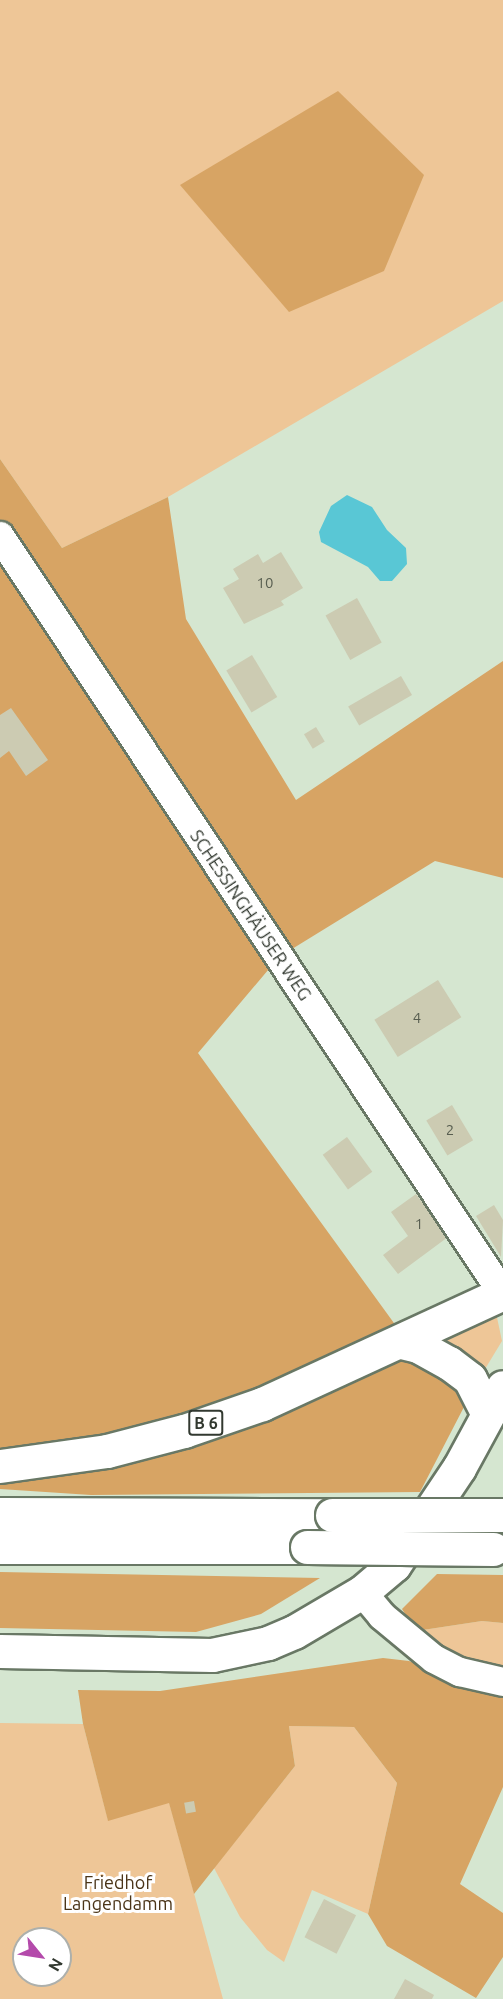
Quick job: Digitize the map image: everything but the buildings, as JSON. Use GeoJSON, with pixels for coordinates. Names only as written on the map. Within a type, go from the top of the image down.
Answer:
{"type":"FeatureCollection","features":[{"type":"Feature","properties":{"kind":"main road","name":"B 6"},"geometry":{"type":"LineString","coordinates":[[0,1466],[107,1451],[184,1431],[261,1404],[401,1342],[503,1293]]}},
{"type":"Feature","properties":{"kind":"main road"},"geometry":{"type":"LineString","coordinates":[[0,1651],[212,1655],[268,1642],[294,1632],[362,1592],[394,1565],[422,1528],[496,1401],[470,1379],[429,1352],[401,1342]]}},
{"type":"Feature","properties":{"kind":"main road"},"geometry":{"type":"LineString","coordinates":[[0,1514],[503,1515]]}},
{"type":"Feature","properties":{"kind":"main road"},"geometry":{"type":"LineString","coordinates":[[0,1547],[498,1549]]}},
{"type":"Feature","properties":{"kind":"street","name":"SCHESSINGHÄUSER WEG"},"geometry":{"type":"LineString","coordinates":[[0,536],[503,1293]]}},
{"type":"Feature","properties":{"kind":"street"},"geometry":{"type":"LineString","coordinates":[[362,1592],[382,1616],[434,1659],[460,1672],[503,1682]]}},
{"type":"Feature","properties":{"kind":"green space"},"geometry":{"type":"Polygon","coordinates":[[[0,0],[503,0],[503,301],[168,497],[62,548],[0,459],[0,0]]]}},
{"type":"Feature","properties":{"kind":"green space"},"geometry":{"type":"Polygon","coordinates":[[[495,1308],[502,1341],[479,1379],[428,1341],[495,1308]]]}},
{"type":"Feature","properties":{"kind":"green space"},"geometry":{"type":"Polygon","coordinates":[[[482,1621],[503,1623],[503,1668],[484,1668],[443,1649],[416,1631],[482,1621]]]}},
{"type":"Feature","properties":{"kind":"green space","name":"Friedhof Langendamm"},"geometry":{"type":"Polygon","coordinates":[[[0,1723],[83,1724],[108,1820],[169,1802],[223,1999],[0,1999],[0,1723]]]}},
{"type":"Feature","properties":{"kind":"green space"},"geometry":{"type":"Polygon","coordinates":[[[289,1726],[354,1727],[397,1783],[368,1914],[312,1890],[284,1962],[267,1950],[240,1917],[214,1868],[295,1766],[289,1726]]]}},
{"type":"Feature","properties":{"kind":"shaded area"},"geometry":{"type":"Polygon","coordinates":[[[338,91],[424,175],[384,271],[289,312],[180,185],[338,91]]]}},
{"type":"Feature","properties":{"kind":"shaded area"},"geometry":{"type":"Polygon","coordinates":[[[0,459],[62,548],[168,497],[186,619],[296,800],[503,661],[503,878],[435,861],[279,957],[198,1053],[399,1330],[458,1392],[465,1405],[420,1492],[91,1495],[0,1489],[0,459]]]}},
{"type":"Feature","properties":{"kind":"shaded area"},"geometry":{"type":"Polygon","coordinates":[[[0,1572],[320,1578],[261,1614],[196,1632],[0,1628],[0,1572]]]}},
{"type":"Feature","properties":{"kind":"shaded area"},"geometry":{"type":"Polygon","coordinates":[[[437,1574],[503,1575],[503,1623],[482,1621],[416,1631],[402,1609],[437,1574]]]}},
{"type":"Feature","properties":{"kind":"shaded area"},"geometry":{"type":"Polygon","coordinates":[[[383,1658],[409,1661],[457,1680],[503,1691],[503,1787],[460,1884],[503,1913],[503,1957],[476,1998],[387,1946],[368,1914],[397,1783],[354,1727],[289,1726],[295,1766],[194,1894],[169,1803],[108,1821],[83,1724],[78,1690],[160,1691],[383,1658]]]}},
{"type":"Feature","properties":{"kind":"water"},"geometry":{"type":"Polygon","coordinates":[[[347,495],[372,507],[387,530],[406,548],[407,564],[392,581],[380,581],[368,567],[321,542],[319,532],[331,506],[347,495]]]}}]}
